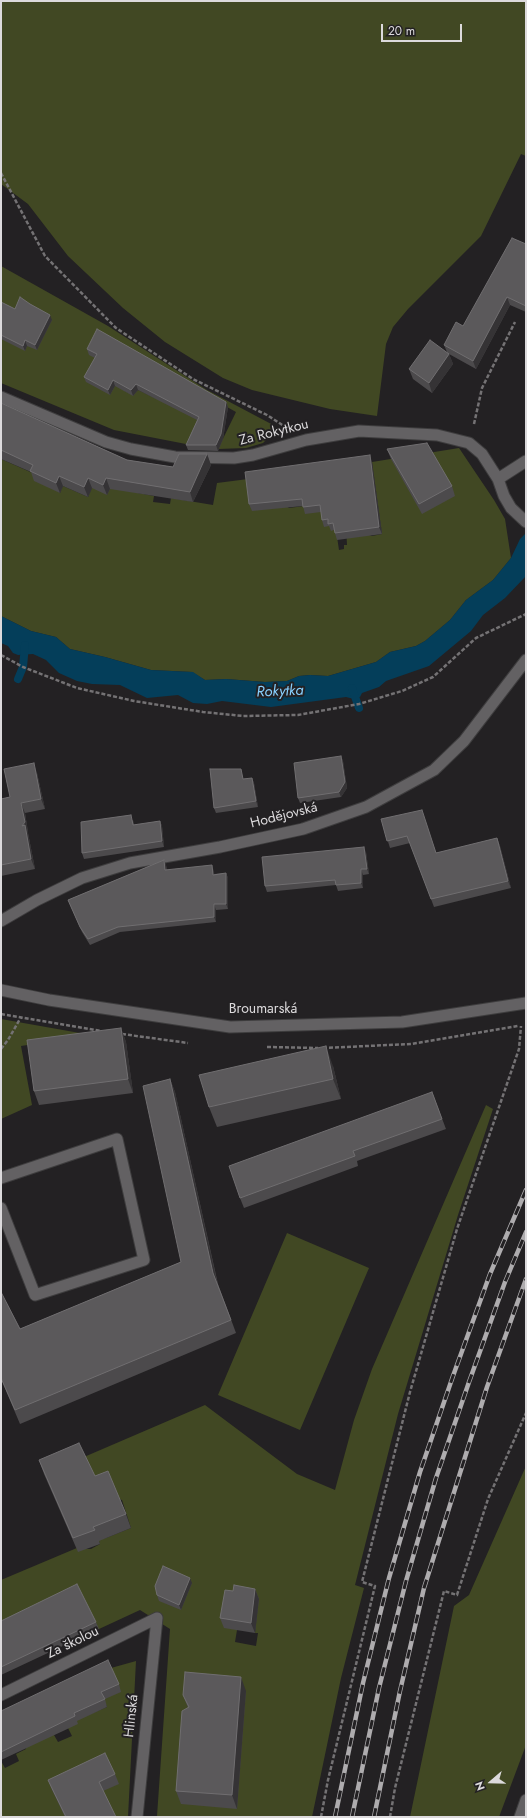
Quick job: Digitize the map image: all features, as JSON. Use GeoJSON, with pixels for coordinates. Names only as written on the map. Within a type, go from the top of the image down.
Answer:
{"type":"FeatureCollection","features":[{"type":"Feature","properties":{"kind":"street","name":"Za Rokytkou"},"geometry":{"type":"LineString","coordinates":[[1,397],[106,442],[131,449],[175,457],[234,458],[253,455],[306,440],[359,431],[437,435],[469,443]]}},
{"type":"Feature","properties":{"kind":"street"},"geometry":{"type":"LineString","coordinates":[[469,443],[488,462],[498,479],[504,496],[511,508],[526,522]]}},
{"type":"Feature","properties":{"kind":"street"},"geometry":{"type":"LineString","coordinates":[[498,479],[526,461]]}},
{"type":"Feature","properties":{"kind":"street","name":"Hodějovská"},"geometry":{"type":"LineString","coordinates":[[1,921],[37,900],[82,878],[123,865],[220,847],[302,829],[366,807],[434,770],[464,741],[526,660]]}},
{"type":"Feature","properties":{"kind":"street","name":"Broumarská"},"geometry":{"type":"LineString","coordinates":[[1,990],[49,1000],[230,1027],[402,1022],[521,1004]]}},
{"type":"Feature","properties":{"kind":"street"},"geometry":{"type":"LineString","coordinates":[[1,1178],[117,1139],[144,1260],[35,1295],[1,1208]]}},
{"type":"Feature","properties":{"kind":"street","name":"Za školou"},"geometry":{"type":"LineString","coordinates":[[1,1695],[158,1618]]}},
{"type":"Feature","properties":{"kind":"street","name":"Hlinská"},"geometry":{"type":"LineString","coordinates":[[137,1817],[158,1618]]}},
{"type":"Feature","properties":{"kind":"street"},"geometry":{"type":"LineString","coordinates":[[520,1817],[526,1800]]}},
{"type":"Feature","properties":{"kind":"path"},"geometry":{"type":"LineString","coordinates":[[1,173],[2,179],[45,256],[116,328],[193,378],[267,415],[306,440]]}},
{"type":"Feature","properties":{"kind":"path"},"geometry":{"type":"LineString","coordinates":[[469,443],[482,388],[515,322]]}},
{"type":"Feature","properties":{"kind":"path"},"geometry":{"type":"LineString","coordinates":[[1,655],[23,667],[77,688],[134,701],[203,712],[243,716],[298,715],[359,704],[402,691],[433,677],[476,638],[526,614]]}},
{"type":"Feature","properties":{"kind":"path"},"geometry":{"type":"LineString","coordinates":[[1,1049],[21,1017]]}},
{"type":"Feature","properties":{"kind":"path"},"geometry":{"type":"LineString","coordinates":[[322,1817],[328,1780],[375,1586],[362,1582],[408,1399],[457,1229],[519,1049],[521,1026]]}},
{"type":"Feature","properties":{"kind":"path"},"geometry":{"type":"LineString","coordinates":[[390,1817],[395,1788],[444,1591],[457,1594],[488,1498],[526,1413]]}},
{"type":"Feature","properties":{"kind":"green space"},"geometry":{"type":"Polygon","coordinates":[[[1,1],[526,1],[526,156],[521,154],[481,236],[408,309],[393,327],[386,344],[377,416],[330,409],[252,390],[223,378],[165,342],[123,308],[68,256],[28,204],[1,184],[1,1]]]}},
{"type":"Feature","properties":{"kind":"green space"},"geometry":{"type":"Polygon","coordinates":[[[1,266],[108,326],[207,390],[275,426],[271,435],[263,443],[246,448],[218,449],[236,412],[211,398],[198,421],[191,445],[114,430],[1,383],[1,266]],[[170,376],[125,391],[133,395],[138,390],[157,399],[170,376]]]}},
{"type":"Feature","properties":{"kind":"green space"},"geometry":{"type":"Polygon","coordinates":[[[459,448],[505,519],[511,558],[493,580],[466,600],[450,620],[425,641],[416,646],[390,652],[376,662],[328,676],[299,676],[287,681],[265,682],[226,679],[205,680],[192,672],[151,670],[70,649],[56,637],[31,631],[1,616],[1,459],[37,475],[60,493],[63,486],[88,497],[92,488],[120,465],[140,472],[138,493],[154,496],[153,502],[170,504],[171,498],[213,505],[217,483],[248,479],[289,508],[304,506],[322,512],[330,526],[336,530],[339,550],[344,549],[344,545],[347,545],[346,526],[372,536],[382,534],[372,462],[459,448]]]}},
{"type":"Feature","properties":{"kind":"green space"},"geometry":{"type":"Polygon","coordinates":[[[1,1019],[91,1035],[21,1046],[32,1105],[1,1119],[1,1019]]]}},
{"type":"Feature","properties":{"kind":"green space"},"geometry":{"type":"Polygon","coordinates":[[[486,1105],[493,1109],[458,1215],[398,1414],[355,1585],[364,1588],[341,1678],[312,1817],[157,1816],[170,1629],[140,1610],[99,1629],[1,1636],[1,1580],[84,1545],[86,1549],[91,1549],[100,1544],[98,1539],[106,1538],[131,1528],[122,1500],[95,1492],[84,1457],[205,1405],[297,1474],[335,1490],[354,1420],[372,1369],[486,1105]],[[258,1605],[237,1630],[235,1642],[256,1646],[258,1633],[255,1633],[258,1605]]]}},
{"type":"Feature","properties":{"kind":"green space"},"geometry":{"type":"Polygon","coordinates":[[[287,1233],[369,1268],[300,1430],[218,1395],[287,1233]]]}},
{"type":"Feature","properties":{"kind":"green space"},"geometry":{"type":"Polygon","coordinates":[[[526,1466],[526,1745],[499,1817],[410,1817],[454,1606],[469,1595],[526,1466]]]}},
{"type":"Feature","properties":{"kind":"green space"},"geometry":{"type":"Polygon","coordinates":[[[136,1661],[128,1817],[114,1817],[102,1792],[108,1763],[76,1817],[1,1817],[1,1761],[5,1768],[19,1761],[16,1754],[26,1749],[10,1716],[54,1735],[58,1742],[72,1736],[68,1728],[73,1714],[93,1713],[107,1707],[104,1700],[111,1668],[136,1661]]]}},
{"type":"Feature","properties":{"kind":"water","name":"Rokytka"},"geometry":{"type":"Polygon","coordinates":[[[526,533],[526,576],[505,598],[483,615],[471,631],[429,666],[386,681],[379,687],[362,693],[360,697],[354,699],[346,697],[271,707],[222,701],[207,704],[193,703],[178,695],[147,698],[120,685],[92,684],[77,681],[59,673],[46,660],[33,654],[18,655],[13,653],[8,646],[1,643],[1,616],[31,631],[56,637],[70,649],[151,670],[193,672],[205,680],[226,679],[265,682],[287,681],[299,676],[328,676],[376,662],[390,652],[416,646],[425,641],[450,620],[466,600],[493,580],[511,558],[520,539],[526,533]]]}},
{"type":"Feature","properties":{"kind":"building"},"geometry":{"type":"Polygon","coordinates":[[[512,238],[526,244],[526,306],[507,297],[473,361],[444,345],[456,322],[463,326],[512,238]]]}},
{"type":"Feature","properties":{"kind":"building"},"geometry":{"type":"Polygon","coordinates":[[[20,297],[50,315],[35,345],[25,340],[23,346],[1,335],[1,302],[15,309],[20,297]]]}},
{"type":"Feature","properties":{"kind":"building"},"geometry":{"type":"Polygon","coordinates":[[[97,329],[226,402],[221,434],[216,445],[186,445],[199,417],[136,384],[131,390],[113,380],[108,390],[84,377],[97,354],[87,349],[97,329]]]}},
{"type":"Feature","properties":{"kind":"building"},"geometry":{"type":"Polygon","coordinates":[[[430,340],[449,354],[429,383],[409,369],[430,340]]]}},
{"type":"Feature","properties":{"kind":"building"},"geometry":{"type":"Polygon","coordinates":[[[1,403],[127,460],[173,467],[179,454],[207,454],[190,492],[106,478],[103,485],[88,478],[84,487],[59,476],[56,483],[30,471],[33,465],[1,450],[1,403]]]}},
{"type":"Feature","properties":{"kind":"building"},"geometry":{"type":"Polygon","coordinates":[[[427,443],[452,486],[419,504],[387,449],[427,443]]]}},
{"type":"Feature","properties":{"kind":"building"},"geometry":{"type":"Polygon","coordinates":[[[370,455],[379,527],[335,533],[333,523],[328,524],[328,519],[322,520],[320,505],[303,507],[302,499],[249,504],[245,472],[370,455]]]}},
{"type":"Feature","properties":{"kind":"building"},"geometry":{"type":"Polygon","coordinates":[[[341,756],[345,782],[339,792],[298,798],[294,763],[341,756]]]}},
{"type":"Feature","properties":{"kind":"building"},"geometry":{"type":"Polygon","coordinates":[[[34,763],[41,799],[21,803],[25,822],[22,826],[25,825],[31,859],[1,865],[1,799],[10,797],[4,769],[34,763]]]}},
{"type":"Feature","properties":{"kind":"building"},"geometry":{"type":"Polygon","coordinates":[[[210,769],[241,769],[243,779],[252,778],[256,801],[214,808],[210,769]]]}},
{"type":"Feature","properties":{"kind":"building"},"geometry":{"type":"Polygon","coordinates":[[[422,810],[436,853],[497,838],[508,881],[431,899],[407,836],[387,841],[381,819],[422,810]]]}},
{"type":"Feature","properties":{"kind":"building"},"geometry":{"type":"Polygon","coordinates":[[[131,815],[133,825],[160,821],[162,841],[82,853],[81,822],[131,815]]]}},
{"type":"Feature","properties":{"kind":"building"},"geometry":{"type":"Polygon","coordinates":[[[364,847],[367,869],[361,869],[361,883],[336,885],[335,880],[265,886],[262,857],[364,847]]]}},
{"type":"Feature","properties":{"kind":"building"},"geometry":{"type":"Polygon","coordinates":[[[164,860],[165,870],[212,865],[213,875],[226,873],[226,904],[214,904],[214,917],[118,927],[88,939],[80,927],[68,900],[164,860]]]}},
{"type":"Feature","properties":{"kind":"building"},"geometry":{"type":"Polygon","coordinates":[[[121,1028],[128,1079],[34,1091],[27,1040],[121,1028]]]}},
{"type":"Feature","properties":{"kind":"building"},"geometry":{"type":"Polygon","coordinates":[[[326,1046],[333,1079],[209,1107],[199,1075],[326,1046]]]}},
{"type":"Feature","properties":{"kind":"building"},"geometry":{"type":"Polygon","coordinates":[[[170,1079],[213,1273],[231,1320],[15,1410],[1,1378],[1,1292],[20,1329],[181,1262],[143,1086],[170,1079]]]}},
{"type":"Feature","properties":{"kind":"building"},"geometry":{"type":"Polygon","coordinates":[[[432,1092],[442,1119],[353,1151],[355,1156],[240,1198],[229,1166],[432,1092]]]}},
{"type":"Feature","properties":{"kind":"building"},"geometry":{"type":"Polygon","coordinates":[[[79,1443],[95,1476],[108,1471],[126,1514],[93,1527],[95,1530],[73,1538],[39,1460],[79,1443]]]}},
{"type":"Feature","properties":{"kind":"building"},"geometry":{"type":"Polygon","coordinates":[[[163,1566],[190,1578],[179,1605],[157,1595],[155,1586],[163,1566]]]}},
{"type":"Feature","properties":{"kind":"building"},"geometry":{"type":"Polygon","coordinates":[[[77,1584],[96,1622],[1,1667],[1,1621],[77,1584]]]}},
{"type":"Feature","properties":{"kind":"building"},"geometry":{"type":"Polygon","coordinates":[[[234,1585],[255,1589],[251,1623],[220,1618],[225,1590],[233,1591],[234,1585]]]}},
{"type":"Feature","properties":{"kind":"building"},"geometry":{"type":"Polygon","coordinates":[[[108,1660],[119,1684],[101,1692],[105,1699],[74,1713],[75,1716],[1,1752],[1,1711],[108,1660]]]}},
{"type":"Feature","properties":{"kind":"building"},"geometry":{"type":"Polygon","coordinates":[[[185,1672],[241,1677],[232,1795],[176,1791],[182,1711],[189,1707],[183,1695],[185,1672]]]}},
{"type":"Feature","properties":{"kind":"building"},"geometry":{"type":"Polygon","coordinates":[[[105,1753],[115,1774],[99,1782],[116,1817],[66,1817],[48,1780],[105,1753]]]}},
{"type":"Feature","properties":{"kind":"waterway"},"geometry":{"type":"LineString","coordinates":[[18,679],[23,667],[25,645]]}},
{"type":"Feature","properties":{"kind":"waterway"},"geometry":{"type":"LineString","coordinates":[[352,688],[359,708]]}},
{"type":"Feature","properties":{"kind":"railway"},"geometry":{"type":"LineString","coordinates":[[335,1817],[363,1683],[389,1578],[420,1472],[490,1274],[526,1190]]}},
{"type":"Feature","properties":{"kind":"railway"},"geometry":{"type":"LineString","coordinates":[[352,1817],[379,1688],[406,1581],[436,1478],[505,1282],[526,1232]]}},
{"type":"Feature","properties":{"kind":"railway"},"geometry":{"type":"LineString","coordinates":[[374,1817],[400,1691],[424,1588],[487,1387],[526,1279]]}}]}
